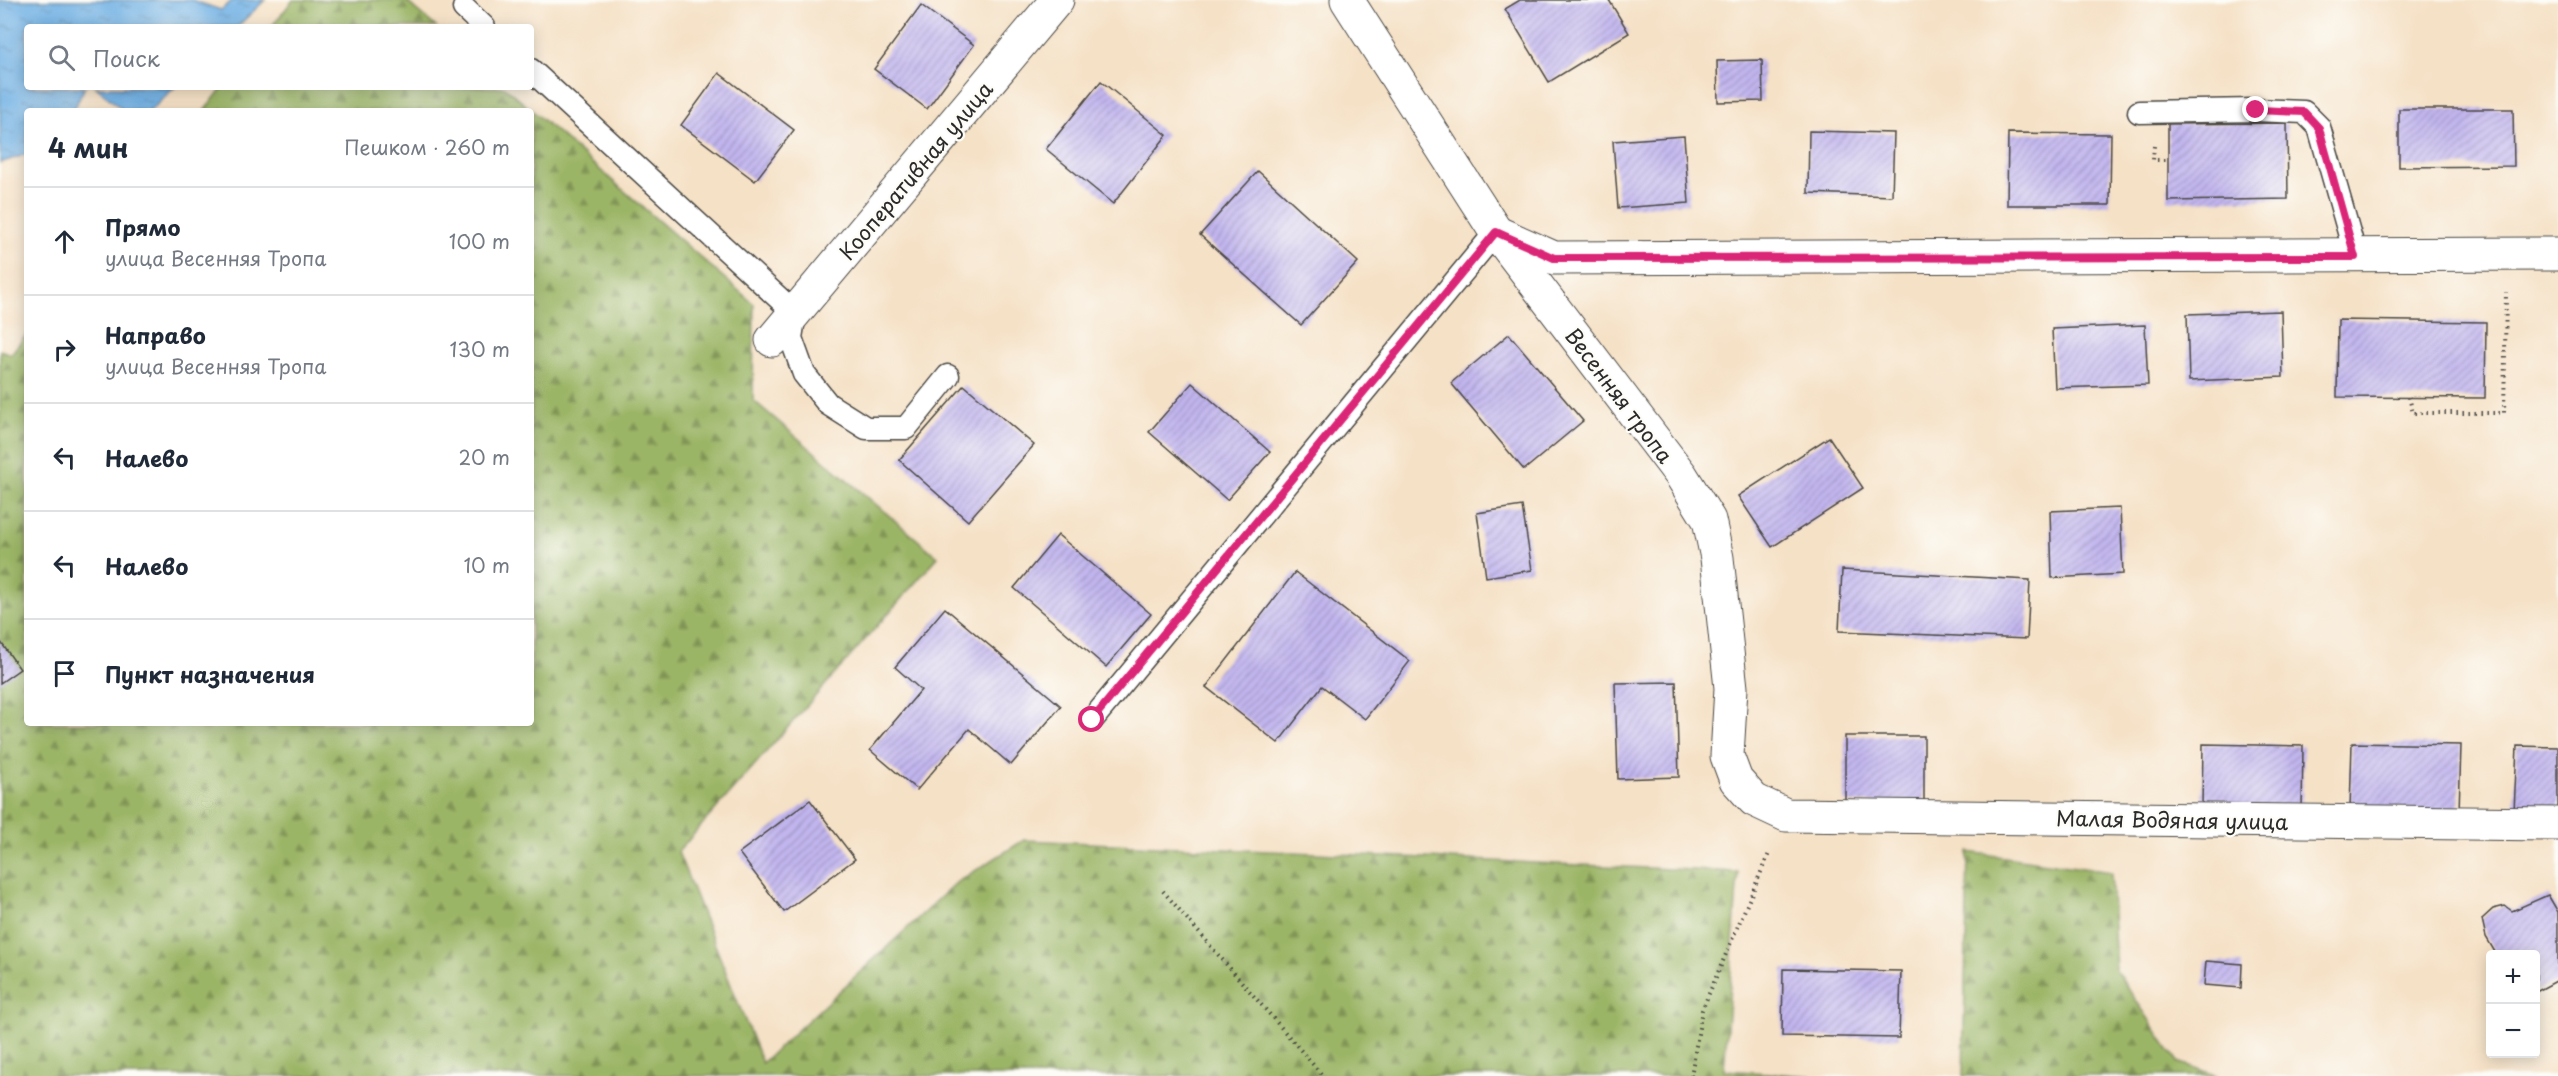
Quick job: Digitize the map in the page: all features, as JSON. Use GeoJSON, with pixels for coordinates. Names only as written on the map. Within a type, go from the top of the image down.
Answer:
{"type":"FeatureCollection","features":[{"type":"Feature","properties":{"kind":"street","name":"Кооперативная улица"},"geometry":{"type":"LineString","coordinates":[[772,340],[1057,0]]}},
{"type":"Feature","properties":{"kind":"street","name":"Весенняя тропа"},"geometry":{"type":"LineString","coordinates":[[1347,0],[1496,232],[1681,475],[1709,520],[1717,558],[1731,688],[1727,756],[1736,780],[1754,800],[1786,814]]}},
{"type":"Feature","properties":{"kind":"street"},"geometry":{"type":"LineString","coordinates":[[1496,232],[1554,258],[2355,257],[2558,254]]}},
{"type":"Feature","properties":{"kind":"street","name":"Малая Водяная улица"},"geometry":{"type":"LineString","coordinates":[[1786,814],[2558,824]]}},
{"type":"Feature","properties":{"kind":"lane"},"geometry":{"type":"LineString","coordinates":[[464,8],[481,24]]}},
{"type":"Feature","properties":{"kind":"lane"},"geometry":{"type":"LineString","coordinates":[[534,73],[795,313],[791,338],[804,374],[828,404],[866,428],[906,428],[948,376]]}},
{"type":"Feature","properties":{"kind":"lane"},"geometry":{"type":"LineString","coordinates":[[2139,112],[2256,110],[2304,112],[2319,128],[2355,257]]}},
{"type":"Feature","properties":{"kind":"lane"},"geometry":{"type":"LineString","coordinates":[[1092,720],[1496,232]]}},
{"type":"Feature","properties":{"kind":"path"},"geometry":{"type":"LineString","coordinates":[[2409,397],[2413,414],[2504,413],[2506,255]]}},
{"type":"Feature","properties":{"kind":"path"},"geometry":{"type":"LineString","coordinates":[[1691,1076],[1702,1010],[1786,814]]}},
{"type":"Feature","properties":{"kind":"path"},"geometry":{"type":"LineString","coordinates":[[1163,891],[1323,1076]]}},
{"type":"Feature","properties":{"kind":"green space"},"geometry":{"type":"Polygon","coordinates":[[[293,0],[405,0],[433,24],[273,24],[293,0]]]}},
{"type":"Feature","properties":{"kind":"green space"},"geometry":{"type":"Polygon","coordinates":[[[221,90],[508,90],[529,108],[206,108],[221,90]]]}},
{"type":"Feature","properties":{"kind":"green space"},"geometry":{"type":"Polygon","coordinates":[[[534,112],[754,304],[753,400],[938,557],[678,852],[762,1063],[957,882],[1024,840],[1738,872],[1724,1070],[1811,1076],[0,1076],[0,350],[11,354],[24,338],[24,726],[534,726],[534,112]]]}},
{"type":"Feature","properties":{"kind":"green space"},"geometry":{"type":"Polygon","coordinates":[[[1968,852],[2111,872],[2116,971],[2178,1062],[2219,1076],[1963,1076],[1968,852]]]}},
{"type":"Feature","properties":{"kind":"water"},"geometry":{"type":"Polygon","coordinates":[[[0,0],[192,0],[221,10],[233,0],[265,0],[240,24],[24,24],[24,90],[84,90],[74,108],[24,108],[24,155],[0,163],[0,0]]]}},
{"type":"Feature","properties":{"kind":"water"},"geometry":{"type":"Polygon","coordinates":[[[100,90],[172,90],[153,108],[120,108],[100,90]]]}},
{"type":"Feature","properties":{"kind":"building"},"geometry":{"type":"Polygon","coordinates":[[[1520,0],[1609,0],[1629,33],[1549,82],[1505,9],[1520,0]]]}},
{"type":"Feature","properties":{"kind":"building"},"geometry":{"type":"Polygon","coordinates":[[[921,5],[974,45],[927,109],[874,69],[921,5]]]}},
{"type":"Feature","properties":{"kind":"building"},"geometry":{"type":"Polygon","coordinates":[[[1762,60],[1763,101],[1718,102],[1717,61],[1762,60]]]}},
{"type":"Feature","properties":{"kind":"building"},"geometry":{"type":"Polygon","coordinates":[[[719,73],[794,130],[755,181],[681,125],[719,73]]]}},
{"type":"Feature","properties":{"kind":"building"},"geometry":{"type":"Polygon","coordinates":[[[1101,81],[1167,135],[1113,204],[1046,149],[1101,81]]]}},
{"type":"Feature","properties":{"kind":"building"},"geometry":{"type":"Polygon","coordinates":[[[2399,109],[2513,109],[2514,166],[2399,167],[2399,109]]]}},
{"type":"Feature","properties":{"kind":"building"},"geometry":{"type":"Polygon","coordinates":[[[2287,123],[2288,199],[2168,201],[2168,124],[2287,123]]]}},
{"type":"Feature","properties":{"kind":"building"},"geometry":{"type":"Polygon","coordinates":[[[1809,131],[1894,133],[1892,196],[1808,193],[1809,131]]]}},
{"type":"Feature","properties":{"kind":"building"},"geometry":{"type":"Polygon","coordinates":[[[2008,133],[2111,134],[2110,205],[2007,205],[2008,133]]]}},
{"type":"Feature","properties":{"kind":"building"},"geometry":{"type":"Polygon","coordinates":[[[1684,136],[1689,203],[1618,208],[1613,141],[1684,136]]]}},
{"type":"Feature","properties":{"kind":"building"},"geometry":{"type":"Polygon","coordinates":[[[1258,171],[1358,262],[1301,325],[1200,235],[1258,171]]]}},
{"type":"Feature","properties":{"kind":"building"},"geometry":{"type":"Polygon","coordinates":[[[2281,311],[2283,377],[2189,381],[2187,314],[2281,311]]]}},
{"type":"Feature","properties":{"kind":"building"},"geometry":{"type":"Polygon","coordinates":[[[2338,320],[2486,322],[2485,398],[2337,397],[2338,320]]]}},
{"type":"Feature","properties":{"kind":"building"},"geometry":{"type":"Polygon","coordinates":[[[2145,325],[2148,385],[2055,388],[2052,329],[2145,325]]]}},
{"type":"Feature","properties":{"kind":"building"},"geometry":{"type":"Polygon","coordinates":[[[1509,334],[1583,421],[1524,470],[1451,383],[1509,334]]]}},
{"type":"Feature","properties":{"kind":"building"},"geometry":{"type":"Polygon","coordinates":[[[1192,383],[1270,452],[1227,500],[1149,432],[1192,383]]]}},
{"type":"Feature","properties":{"kind":"building"},"geometry":{"type":"Polygon","coordinates":[[[964,385],[1034,445],[968,521],[899,460],[964,385]]]}},
{"type":"Feature","properties":{"kind":"building"},"geometry":{"type":"Polygon","coordinates":[[[1829,437],[1863,488],[1772,547],[1738,496],[1829,437]]]}},
{"type":"Feature","properties":{"kind":"building"},"geometry":{"type":"Polygon","coordinates":[[[1522,506],[1532,570],[1486,577],[1477,513],[1522,506]]]}},
{"type":"Feature","properties":{"kind":"building"},"geometry":{"type":"Polygon","coordinates":[[[2120,508],[2123,574],[2052,578],[2050,511],[2120,508]]]}},
{"type":"Feature","properties":{"kind":"building"},"geometry":{"type":"Polygon","coordinates":[[[1058,535],[1151,614],[1106,667],[1014,588],[1058,535]]]}},
{"type":"Feature","properties":{"kind":"building"},"geometry":{"type":"Polygon","coordinates":[[[1842,570],[2030,580],[2027,639],[1839,631],[1842,570]]]}},
{"type":"Feature","properties":{"kind":"building"},"geometry":{"type":"Polygon","coordinates":[[[1295,572],[1410,661],[1365,719],[1322,686],[1278,743],[1206,687],[1295,572]]]}},
{"type":"Feature","properties":{"kind":"building"},"geometry":{"type":"Polygon","coordinates":[[[945,608],[1061,706],[1011,765],[969,729],[917,790],[870,750],[921,690],[895,667],[945,608]]]}},
{"type":"Feature","properties":{"kind":"building"},"geometry":{"type":"Polygon","coordinates":[[[0,641],[20,669],[0,683],[0,641]]]}},
{"type":"Feature","properties":{"kind":"building"},"geometry":{"type":"Polygon","coordinates":[[[1676,682],[1679,777],[1618,779],[1615,683],[1676,682]]]}},
{"type":"Feature","properties":{"kind":"building"},"geometry":{"type":"Polygon","coordinates":[[[1845,736],[1924,736],[1924,803],[1845,803],[1845,736]]]}},
{"type":"Feature","properties":{"kind":"building"},"geometry":{"type":"Polygon","coordinates":[[[2352,743],[2461,745],[2459,812],[2350,809],[2352,743]]]}},
{"type":"Feature","properties":{"kind":"building"},"geometry":{"type":"Polygon","coordinates":[[[2203,744],[2303,746],[2302,809],[2202,807],[2203,744]]]}},
{"type":"Feature","properties":{"kind":"building"},"geometry":{"type":"Polygon","coordinates":[[[2517,746],[2558,747],[2558,813],[2514,812],[2517,746]]]}},
{"type":"Feature","properties":{"kind":"building"},"geometry":{"type":"Polygon","coordinates":[[[810,800],[855,859],[784,912],[739,853],[810,800]]]}},
{"type":"Feature","properties":{"kind":"building"},"geometry":{"type":"Polygon","coordinates":[[[2548,895],[2558,912],[2558,980],[2540,990],[2540,950],[2494,950],[2486,937],[2482,919],[2493,909],[2505,906],[2512,911],[2548,895]]]}},
{"type":"Feature","properties":{"kind":"building"},"geometry":{"type":"Polygon","coordinates":[[[2206,961],[2242,964],[2241,988],[2204,985],[2206,961]]]}},
{"type":"Feature","properties":{"kind":"building"},"geometry":{"type":"Polygon","coordinates":[[[1783,969],[1901,971],[1899,1038],[1782,1036],[1783,969]]]}},
{"type":"Feature","properties":{"kind":"route"},"geometry":{"type":"LineString","coordinates":[[1092,720],[1496,232],[1554,258],[2355,257],[2319,128],[2304,112],[2256,110]]}}]}
